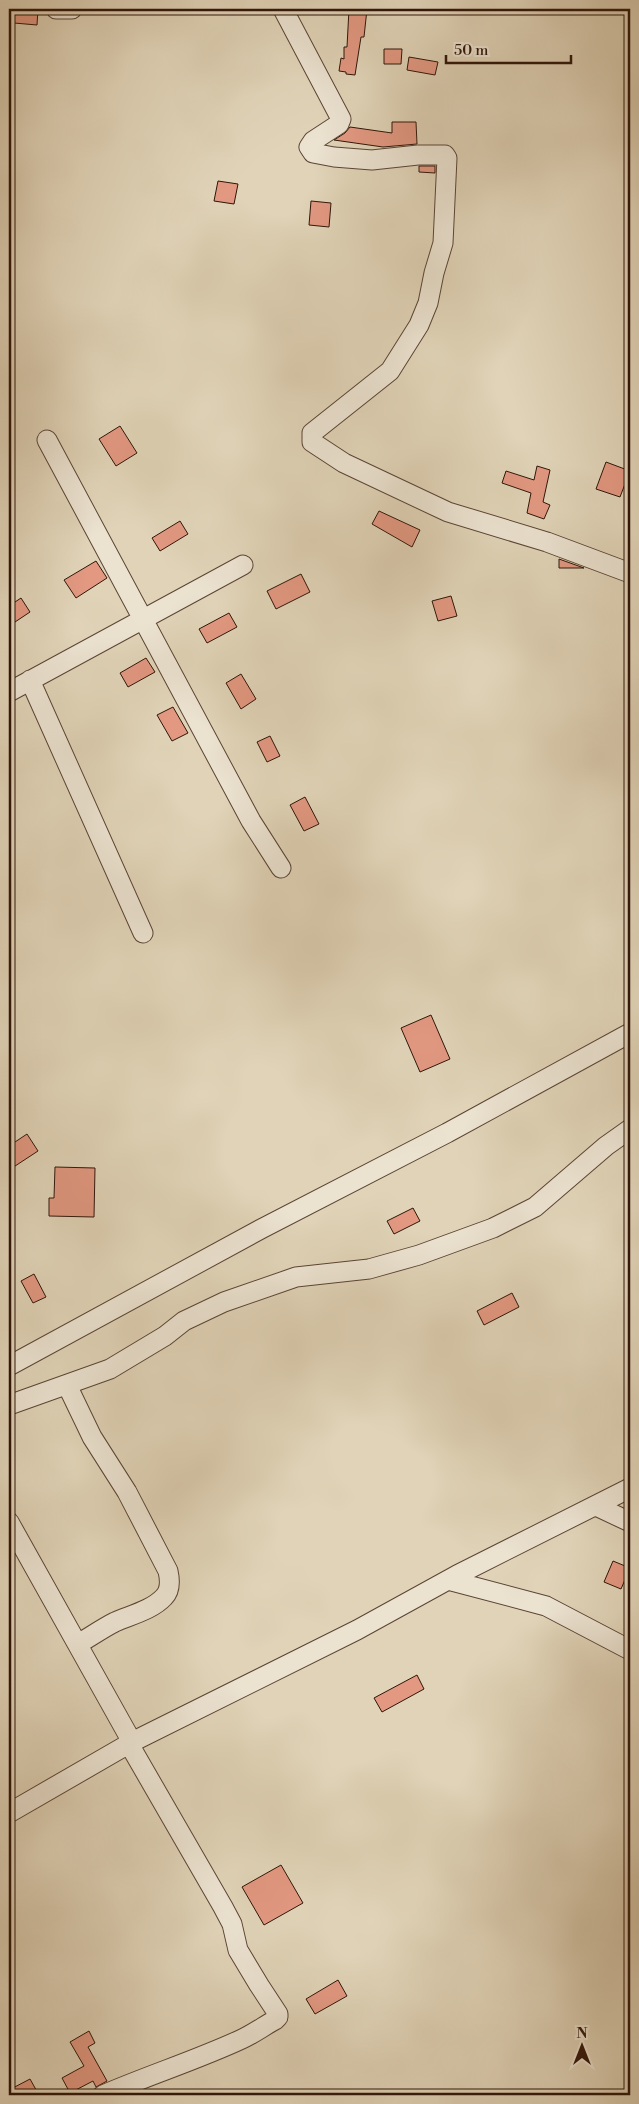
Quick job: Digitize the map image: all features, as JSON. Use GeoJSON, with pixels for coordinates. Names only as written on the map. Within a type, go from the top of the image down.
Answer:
{"type":"FeatureCollection","features":[{"type":"Feature","properties":{"kind":"street"},"geometry":{"type":"LineString","coordinates":[[56,9],[72,9]]}},
{"type":"Feature","properties":{"kind":"street"},"geometry":{"type":"LineString","coordinates":[[283,9],[341,119],[339,124],[313,141],[310,147],[313,153],[372,160],[432,154],[445,155],[447,158],[443,243],[428,303],[419,325],[390,371],[312,433],[312,442],[344,463],[387,485],[448,512],[547,542],[630,573]]}},
{"type":"Feature","properties":{"kind":"street"},"geometry":{"type":"LineString","coordinates":[[47,440],[251,821],[281,868]]}},
{"type":"Feature","properties":{"kind":"street"},"geometry":{"type":"LineString","coordinates":[[9,692],[243,565]]}},
{"type":"Feature","properties":{"kind":"street"},"geometry":{"type":"LineString","coordinates":[[30,680],[143,933]]}},
{"type":"Feature","properties":{"kind":"street"},"geometry":{"type":"LineString","coordinates":[[9,1366],[261,1229],[447,1133],[630,1033]]}},
{"type":"Feature","properties":{"kind":"street"},"geometry":{"type":"LineString","coordinates":[[9,1406],[110,1368],[165,1336],[184,1322],[224,1302],[296,1278],[369,1270],[493,1228],[535,1207],[606,1146],[630,1129]]}},
{"type":"Feature","properties":{"kind":"street"},"geometry":{"type":"LineString","coordinates":[[67,1385],[92,1437],[127,1492],[168,1571],[170,1580],[169,1589],[165,1596],[150,1607],[114,1623],[78,1644]]}},
{"type":"Feature","properties":{"kind":"street"},"geometry":{"type":"LineString","coordinates":[[9,1813],[130,1743],[357,1630],[448,1580],[630,1488]]}},
{"type":"Feature","properties":{"kind":"street"},"geometry":{"type":"LineString","coordinates":[[596,1506],[630,1522]]}},
{"type":"Feature","properties":{"kind":"street"},"geometry":{"type":"LineString","coordinates":[[9,1522],[78,1644],[130,1743],[223,1907],[232,1924],[238,1950],[277,2011],[278,2017],[244,2039],[104,2095]]}},
{"type":"Feature","properties":{"kind":"street"},"geometry":{"type":"LineString","coordinates":[[448,1580],[546,1606],[630,1650]]}},
{"type":"Feature","properties":{"kind":"building"},"geometry":{"type":"Polygon","coordinates":[[[15,9],[38,9],[37,25],[14,23],[15,9]]]}},
{"type":"Feature","properties":{"kind":"building"},"geometry":{"type":"Polygon","coordinates":[[[349,9],[367,9],[364,37],[361,37],[355,75],[339,71],[341,58],[344,59],[344,47],[347,47],[349,9]]]}},
{"type":"Feature","properties":{"kind":"building"},"geometry":{"type":"Polygon","coordinates":[[[384,49],[402,49],[401,64],[384,64],[384,49]]]}},
{"type":"Feature","properties":{"kind":"building"},"geometry":{"type":"Polygon","coordinates":[[[409,57],[438,62],[435,75],[407,70],[409,57]]]}},
{"type":"Feature","properties":{"kind":"building"},"geometry":{"type":"Polygon","coordinates":[[[392,122],[416,122],[417,144],[383,147],[334,140],[345,133],[350,127],[392,133],[392,122]]]}},
{"type":"Feature","properties":{"kind":"building"},"geometry":{"type":"Polygon","coordinates":[[[419,166],[435,166],[435,173],[419,172],[419,166]]]}},
{"type":"Feature","properties":{"kind":"building"},"geometry":{"type":"Polygon","coordinates":[[[218,181],[238,184],[234,204],[214,201],[218,181]]]}},
{"type":"Feature","properties":{"kind":"building"},"geometry":{"type":"Polygon","coordinates":[[[311,201],[331,203],[329,227],[309,225],[311,201]]]}},
{"type":"Feature","properties":{"kind":"building"},"geometry":{"type":"Polygon","coordinates":[[[120,426],[137,453],[116,466],[99,439],[120,426]]]}},
{"type":"Feature","properties":{"kind":"building"},"geometry":{"type":"Polygon","coordinates":[[[606,462],[630,471],[620,497],[596,489],[606,462]]]}},
{"type":"Feature","properties":{"kind":"building"},"geometry":{"type":"Polygon","coordinates":[[[537,466],[550,470],[543,502],[550,505],[544,519],[527,513],[531,493],[502,483],[506,471],[534,480],[537,466]]]}},
{"type":"Feature","properties":{"kind":"building"},"geometry":{"type":"Polygon","coordinates":[[[379,511],[420,530],[412,547],[372,524],[379,511]]]}},
{"type":"Feature","properties":{"kind":"building"},"geometry":{"type":"Polygon","coordinates":[[[180,521],[188,534],[160,551],[152,538],[180,521]]]}},
{"type":"Feature","properties":{"kind":"building"},"geometry":{"type":"Polygon","coordinates":[[[559,559],[584,568],[559,568],[559,559]]]}},
{"type":"Feature","properties":{"kind":"building"},"geometry":{"type":"Polygon","coordinates":[[[96,561],[107,578],[76,598],[64,580],[96,561]]]}},
{"type":"Feature","properties":{"kind":"building"},"geometry":{"type":"Polygon","coordinates":[[[301,574],[310,592],[276,609],[267,591],[301,574]]]}},
{"type":"Feature","properties":{"kind":"building"},"geometry":{"type":"Polygon","coordinates":[[[451,596],[457,616],[438,621],[432,601],[451,596]]]}},
{"type":"Feature","properties":{"kind":"building"},"geometry":{"type":"Polygon","coordinates":[[[21,598],[30,612],[9,626],[9,606],[21,598]]]}},
{"type":"Feature","properties":{"kind":"building"},"geometry":{"type":"Polygon","coordinates":[[[229,613],[237,627],[207,643],[199,629],[229,613]]]}},
{"type":"Feature","properties":{"kind":"building"},"geometry":{"type":"Polygon","coordinates":[[[146,658],[155,672],[128,687],[120,673],[146,658]]]}},
{"type":"Feature","properties":{"kind":"building"},"geometry":{"type":"Polygon","coordinates":[[[241,674],[256,699],[241,709],[226,683],[241,674]]]}},
{"type":"Feature","properties":{"kind":"building"},"geometry":{"type":"Polygon","coordinates":[[[173,707],[188,733],[172,741],[157,715],[173,707]]]}},
{"type":"Feature","properties":{"kind":"building"},"geometry":{"type":"Polygon","coordinates":[[[270,736],[280,756],[267,762],[257,742],[270,736]]]}},
{"type":"Feature","properties":{"kind":"building"},"geometry":{"type":"Polygon","coordinates":[[[305,797],[319,824],[304,831],[290,805],[305,797]]]}},
{"type":"Feature","properties":{"kind":"building"},"geometry":{"type":"Polygon","coordinates":[[[431,1015],[450,1059],[420,1072],[401,1028],[431,1015]]]}},
{"type":"Feature","properties":{"kind":"building"},"geometry":{"type":"Polygon","coordinates":[[[27,1134],[38,1151],[9,1170],[9,1146],[27,1134]]]}},
{"type":"Feature","properties":{"kind":"building"},"geometry":{"type":"Polygon","coordinates":[[[55,1167],[95,1168],[94,1217],[49,1216],[49,1198],[54,1198],[55,1167]]]}},
{"type":"Feature","properties":{"kind":"building"},"geometry":{"type":"Polygon","coordinates":[[[413,1208],[420,1221],[394,1234],[387,1221],[413,1208]]]}},
{"type":"Feature","properties":{"kind":"building"},"geometry":{"type":"Polygon","coordinates":[[[34,1274],[46,1297],[33,1303],[21,1281],[34,1274]]]}},
{"type":"Feature","properties":{"kind":"building"},"geometry":{"type":"Polygon","coordinates":[[[512,1293],[519,1307],[484,1325],[477,1311],[512,1293]]]}},
{"type":"Feature","properties":{"kind":"building"},"geometry":{"type":"Polygon","coordinates":[[[613,1561],[630,1568],[621,1589],[604,1582],[613,1561]]]}},
{"type":"Feature","properties":{"kind":"building"},"geometry":{"type":"Polygon","coordinates":[[[417,1675],[424,1689],[382,1712],[374,1698],[417,1675]]]}},
{"type":"Feature","properties":{"kind":"building"},"geometry":{"type":"Polygon","coordinates":[[[281,1865],[303,1903],[264,1925],[242,1887],[281,1865]]]}},
{"type":"Feature","properties":{"kind":"building"},"geometry":{"type":"Polygon","coordinates":[[[338,1980],[347,1996],[315,2014],[306,1999],[338,1980]]]}},
{"type":"Feature","properties":{"kind":"building"},"geometry":{"type":"Polygon","coordinates":[[[89,2031],[95,2043],[88,2047],[107,2081],[96,2087],[93,2081],[70,2093],[62,2078],[84,2066],[70,2042],[89,2031]]]}},
{"type":"Feature","properties":{"kind":"building"},"geometry":{"type":"Polygon","coordinates":[[[30,2079],[39,2095],[9,2095],[9,2090],[30,2079]]]}}]}
